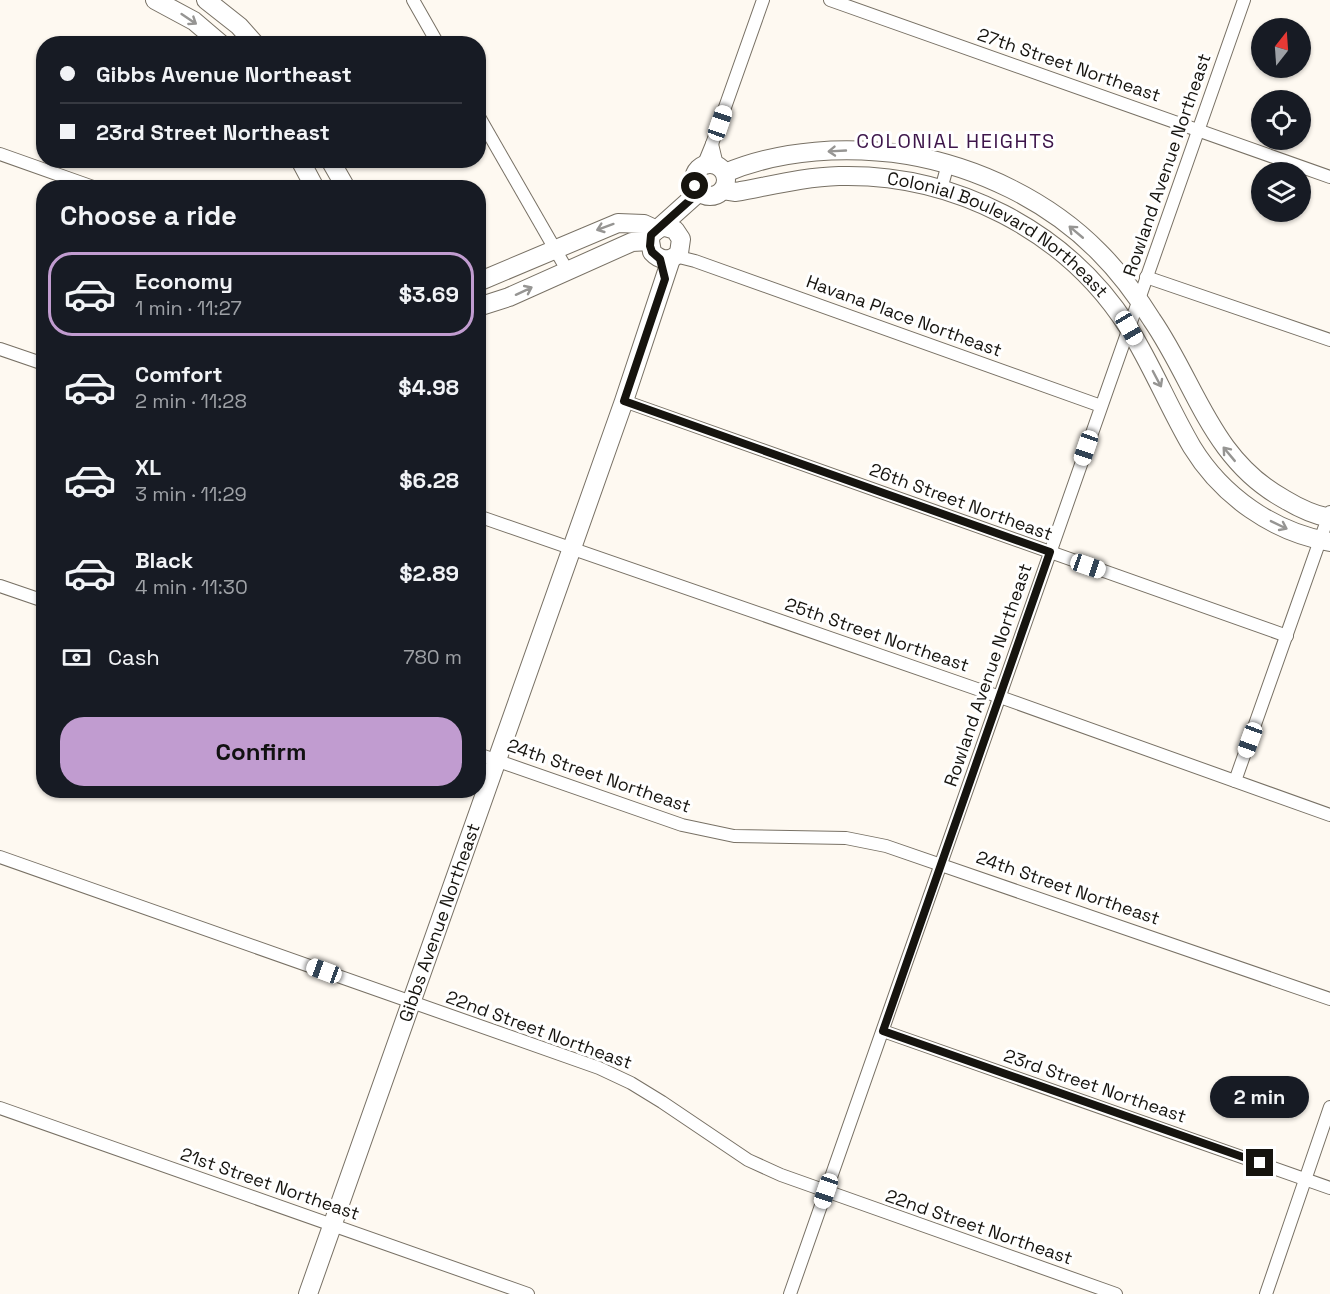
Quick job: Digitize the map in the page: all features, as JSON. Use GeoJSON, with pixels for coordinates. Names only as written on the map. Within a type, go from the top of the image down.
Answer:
{"type":"FeatureCollection","features":[{"type":"Feature","properties":{"kind":"street"},"geometry":{"type":"LineString","coordinates":[[155,0],[194,21],[212,36]]}},
{"type":"Feature","properties":{"kind":"street"},"geometry":{"type":"LineString","coordinates":[[206,0],[248,36]]}},
{"type":"Feature","properties":{"kind":"street"},"geometry":{"type":"LineString","coordinates":[[413,0],[433,36]]}},
{"type":"Feature","properties":{"kind":"street"},"geometry":{"type":"LineString","coordinates":[[486,305],[500,301],[659,232],[712,180],[712,144],[763,0]]}},
{"type":"Feature","properties":{"kind":"street","name":"27th Street Northeast"},"geometry":{"type":"LineString","coordinates":[[831,0],[1330,177]]}},
{"type":"Feature","properties":{"kind":"street","name":"Rowland Avenue Northeast"},"geometry":{"type":"LineString","coordinates":[[790,1294],[1244,0]]}},
{"type":"Feature","properties":{"kind":"street"},"geometry":{"type":"LineString","coordinates":[[486,129],[567,270]]}},
{"type":"Feature","properties":{"kind":"street","name":"Colonial Boulevard Northeast"},"geometry":{"type":"LineString","coordinates":[[712,180],[748,164],[778,157],[838,151],[887,152],[948,165],[1014,190],[1050,212],[1099,252],[1138,300],[1165,339],[1210,426],[1231,456],[1252,478],[1278,496],[1306,511],[1329,516]]}},
{"type":"Feature","properties":{"kind":"street"},"geometry":{"type":"LineString","coordinates":[[0,154],[36,167]]}},
{"type":"Feature","properties":{"kind":"street"},"geometry":{"type":"LineString","coordinates":[[941,189],[948,165]]}},
{"type":"Feature","properties":{"kind":"street"},"geometry":{"type":"LineString","coordinates":[[40,168],[73,180]]}},
{"type":"Feature","properties":{"kind":"street","name":"Colonial Boulevard Northeast"},"geometry":{"type":"LineString","coordinates":[[712,180],[736,192],[783,182],[838,176],[894,179],[941,189],[981,203],[1013,219],[1055,248],[1096,285],[1129,328],[1193,447],[1210,472],[1236,497],[1263,517],[1289,530],[1325,541]]}},
{"type":"Feature","properties":{"kind":"street"},"geometry":{"type":"LineString","coordinates":[[486,278],[618,223],[644,224],[659,232],[680,235],[672,256],[652,252],[659,232]]}},
{"type":"Feature","properties":{"kind":"street","name":"Havana Place Northeast"},"geometry":{"type":"LineString","coordinates":[[672,256],[695,261],[1101,406]]}},
{"type":"Feature","properties":{"kind":"street","name":"Gibbs Avenue Northeast"},"geometry":{"type":"LineString","coordinates":[[486,790],[624,401],[672,256]]}},
{"type":"Feature","properties":{"kind":"street"},"geometry":{"type":"LineString","coordinates":[[1146,277],[1330,340]]}},
{"type":"Feature","properties":{"kind":"street"},"geometry":{"type":"LineString","coordinates":[[0,349],[36,361]]}},
{"type":"Feature","properties":{"kind":"street","name":"26th Street Northeast"},"geometry":{"type":"LineString","coordinates":[[624,401],[1287,636]]}},
{"type":"Feature","properties":{"kind":"street"},"geometry":{"type":"LineString","coordinates":[[1235,781],[1287,636],[1325,541],[1329,516]]}},
{"type":"Feature","properties":{"kind":"street","name":"25th Street Northeast"},"geometry":{"type":"LineString","coordinates":[[486,519],[1000,697],[1330,815]]}},
{"type":"Feature","properties":{"kind":"street"},"geometry":{"type":"LineString","coordinates":[[0,586],[36,598]]}},
{"type":"Feature","properties":{"kind":"street","name":"24th Street Northeast"},"geometry":{"type":"LineString","coordinates":[[486,756],[682,825],[711,832],[765,838],[846,838],[886,846],[1330,999]]}},
{"type":"Feature","properties":{"kind":"street","name":"Gibbs Avenue Northeast"},"geometry":{"type":"LineString","coordinates":[[308,1294],[483,798]]}},
{"type":"Feature","properties":{"kind":"street","name":"22nd Street Northeast"},"geometry":{"type":"LineString","coordinates":[[0,857],[599,1068],[632,1083],[748,1160],[781,1175],[1116,1294]]}},
{"type":"Feature","properties":{"kind":"street","name":"23rd Street Northeast"},"geometry":{"type":"LineString","coordinates":[[883,1031],[1330,1188]]}},
{"type":"Feature","properties":{"kind":"street"},"geometry":{"type":"LineString","coordinates":[[1266,1294],[1330,1107]]}},
{"type":"Feature","properties":{"kind":"street","name":"21st Street Northeast"},"geometry":{"type":"LineString","coordinates":[[0,1108],[528,1294]]}},
{"type":"Feature","properties":{"kind":"district","name":"COLONIAL HEIGHTS"},"geometry":{"type":"Point","coordinates":[956,141]}},
{"type":"Feature","properties":{"kind":"route"},"geometry":{"type":"LineString","coordinates":[[695,186],[699,192],[651,235],[650,246],[652,252],[660,259],[665,279],[624,401],[1050,552],[883,1031],[1260,1163]]}}]}
